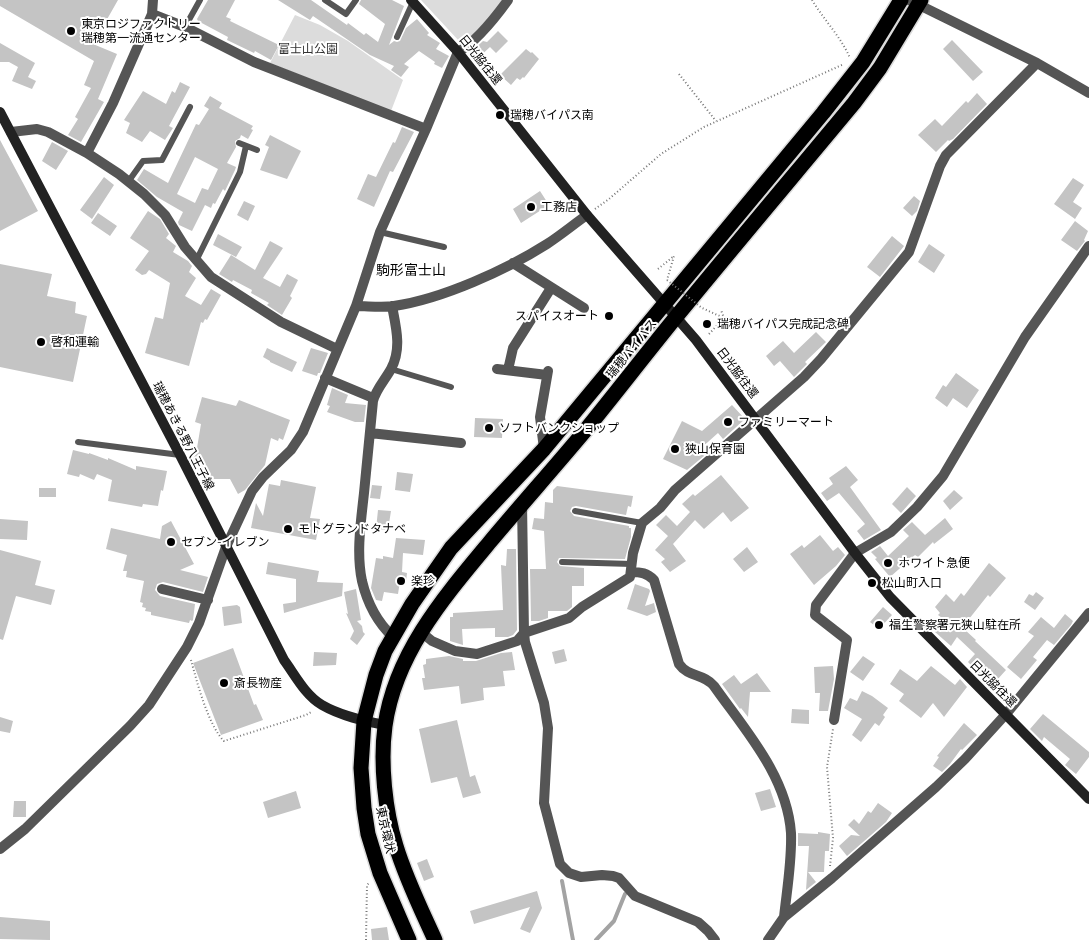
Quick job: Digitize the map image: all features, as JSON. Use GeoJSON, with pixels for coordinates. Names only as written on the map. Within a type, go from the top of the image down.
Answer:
{"type":"FeatureCollection","features":[{"type":"Feature","properties":{"kind":"highway","name":"瑞穂バイパス"},"geometry":{"type":"LineString","coordinates":[[364,720],[376,675],[392,637],[431,575],[451,548],[544,450],[823,113],[863,62],[901,0]]}},
{"type":"Feature","properties":{"kind":"highway","name":"瑞穂バイパス"},"geometry":{"type":"LineString","coordinates":[[385,725],[394,690],[405,660],[421,632],[454,586],[522,503],[584,432],[677,316],[854,103],[880,68],[916,2]]}},
{"type":"Feature","properties":{"kind":"highway","name":"東京環状"},"geometry":{"type":"LineString","coordinates":[[364,720],[361,768],[368,834],[380,873],[409,940]]}},
{"type":"Feature","properties":{"kind":"highway","name":"東京環状"},"geometry":{"type":"LineString","coordinates":[[385,725],[383,759],[386,798],[395,845],[416,899],[435,940]]}},
{"type":"Feature","properties":{"kind":"main road","name":"日光脇往還"},"geometry":{"type":"LineString","coordinates":[[412,1],[458,52],[587,214],[677,316],[854,553],[890,596],[1089,799]]}},
{"type":"Feature","properties":{"kind":"main road","name":"瑞穂あきる野八王子線"},"geometry":{"type":"LineString","coordinates":[[0,112],[180,455],[284,660],[304,689],[321,704],[364,720],[385,725]]}},
{"type":"Feature","properties":{"kind":"street"},"geometry":{"type":"LineString","coordinates":[[87,153],[113,103],[152,14],[153,0]]}},
{"type":"Feature","properties":{"kind":"street"},"geometry":{"type":"LineString","coordinates":[[0,849],[24,829],[130,726],[149,705],[187,647],[208,600],[226,547],[252,491],[263,477],[291,450],[303,432],[356,306],[380,232],[458,52],[481,32],[508,0]]}},
{"type":"Feature","properties":{"kind":"street"},"geometry":{"type":"LineString","coordinates":[[916,2],[1037,63],[1089,93]]}},
{"type":"Feature","properties":{"kind":"street"},"geometry":{"type":"LineString","coordinates":[[152,14],[185,27],[254,62],[426,129]]}},
{"type":"Feature","properties":{"kind":"street"},"geometry":{"type":"LineString","coordinates":[[421,632],[432,642],[455,651],[476,654],[517,641],[524,633],[568,618],[630,577],[633,553],[642,523],[660,508],[675,490],[804,377],[821,359],[910,252],[940,166],[946,155],[1037,63]]}},
{"type":"Feature","properties":{"kind":"street"},"geometry":{"type":"LineString","coordinates":[[11,132],[37,129],[48,132],[87,153],[128,182],[165,215],[174,232],[211,277],[281,322],[337,349]]}},
{"type":"Feature","properties":{"kind":"street"},"geometry":{"type":"LineString","coordinates":[[356,306],[392,306],[441,294],[513,263],[547,244],[587,214]]}},
{"type":"Feature","properties":{"kind":"street"},"geometry":{"type":"LineString","coordinates":[[834,720],[846,640],[816,615],[816,605],[854,553],[891,532],[917,507],[943,476],[1025,337],[1089,246]]}},
{"type":"Feature","properties":{"kind":"street"},"geometry":{"type":"LineString","coordinates":[[513,263],[584,308]]}},
{"type":"Feature","properties":{"kind":"street"},"geometry":{"type":"LineString","coordinates":[[508,370],[513,348],[551,288]]}},
{"type":"Feature","properties":{"kind":"street"},"geometry":{"type":"LineString","coordinates":[[392,306],[398,333],[396,352],[391,369],[373,398],[360,522],[360,560],[366,596],[380,625],[392,637]]}},
{"type":"Feature","properties":{"kind":"street"},"geometry":{"type":"LineString","coordinates":[[497,369],[548,373],[540,417],[544,450]]}},
{"type":"Feature","properties":{"kind":"street"},"geometry":{"type":"LineString","coordinates":[[325,378],[373,398]]}},
{"type":"Feature","properties":{"kind":"street"},"geometry":{"type":"LineString","coordinates":[[370,433],[461,443]]}},
{"type":"Feature","properties":{"kind":"street"},"geometry":{"type":"LineString","coordinates":[[522,503],[524,633],[525,642],[544,703],[548,728],[544,804],[560,864],[569,873],[580,877],[602,875],[619,878],[635,896],[698,922],[711,939]]}},
{"type":"Feature","properties":{"kind":"street"},"geometry":{"type":"LineString","coordinates":[[632,568],[649,575],[654,580],[679,664],[683,670],[709,680],[770,766],[788,814],[791,839],[784,917]]}},
{"type":"Feature","properties":{"kind":"street"},"geometry":{"type":"LineString","coordinates":[[162,589],[208,600]]}},
{"type":"Feature","properties":{"kind":"street"},"geometry":{"type":"LineString","coordinates":[[768,940],[784,917],[832,878],[936,787],[965,759],[1006,714],[1089,613]]}},
{"type":"Feature","properties":{"kind":"lane"},"geometry":{"type":"LineString","coordinates":[[185,27],[200,0]]}},
{"type":"Feature","properties":{"kind":"lane"},"geometry":{"type":"LineString","coordinates":[[325,0],[349,16],[356,0]]}},
{"type":"Feature","properties":{"kind":"lane"},"geometry":{"type":"LineString","coordinates":[[397,37],[412,1]]}},
{"type":"Feature","properties":{"kind":"lane"},"geometry":{"type":"LineString","coordinates":[[128,182],[143,161],[162,160],[190,107]]}},
{"type":"Feature","properties":{"kind":"lane"},"geometry":{"type":"LineString","coordinates":[[239,143],[257,150]]}},
{"type":"Feature","properties":{"kind":"lane"},"geometry":{"type":"LineString","coordinates":[[196,261],[240,172],[246,146]]}},
{"type":"Feature","properties":{"kind":"lane"},"geometry":{"type":"LineString","coordinates":[[380,232],[444,247]]}},
{"type":"Feature","properties":{"kind":"lane"},"geometry":{"type":"LineString","coordinates":[[391,369],[450,386]]}},
{"type":"Feature","properties":{"kind":"lane"},"geometry":{"type":"LineString","coordinates":[[78,442],[180,455]]}},
{"type":"Feature","properties":{"kind":"lane"},"geometry":{"type":"LineString","coordinates":[[575,511],[642,523]]}},
{"type":"Feature","properties":{"kind":"lane"},"geometry":{"type":"LineString","coordinates":[[562,562],[632,568]]}},
{"type":"Feature","properties":{"kind":"path"},"geometry":{"type":"LineString","coordinates":[[587,214],[609,199],[661,154],[704,127],[851,60],[846,47],[823,18],[812,0]]}},
{"type":"Feature","properties":{"kind":"path"},"geometry":{"type":"LineString","coordinates":[[679,74],[717,121]]}},
{"type":"Feature","properties":{"kind":"path"},"geometry":{"type":"LineString","coordinates":[[658,269],[674,256],[667,280],[702,308],[724,318]]}},
{"type":"Feature","properties":{"kind":"path"},"geometry":{"type":"LineString","coordinates":[[720,310],[724,318]]}},
{"type":"Feature","properties":{"kind":"path"},"geometry":{"type":"LineString","coordinates":[[710,334],[724,318]]}},
{"type":"Feature","properties":{"kind":"path"},"geometry":{"type":"LineString","coordinates":[[187,647],[201,694],[214,728],[224,741],[306,715],[321,704]]}},
{"type":"Feature","properties":{"kind":"path"},"geometry":{"type":"LineString","coordinates":[[832,878],[830,872],[833,838],[827,767],[834,720]]}},
{"type":"Feature","properties":{"kind":"path"},"geometry":{"type":"LineString","coordinates":[[366,940],[367,885],[380,873]]}},
{"type":"Feature","properties":{"kind":"green space"},"geometry":{"type":"Polygon","coordinates":[[[421,0],[502,0],[489,18],[466,41],[459,41],[421,0]]]}},
{"type":"Feature","properties":{"kind":"green space","name":"富士山公園"},"geometry":{"type":"Polygon","coordinates":[[[295,15],[320,25],[348,41],[403,80],[391,111],[270,63],[295,15]]]}},
{"type":"Feature","properties":{"kind":"building","name":"東京ロジファクトリー 瑞穂第一流通センター"},"geometry":{"type":"Polygon","coordinates":[[[0,0],[118,0],[93,44],[117,54],[98,99],[104,102],[81,142],[68,135],[78,119],[75,117],[91,88],[84,85],[94,61],[0,6],[0,0]]]}},
{"type":"Feature","properties":{"kind":"building"},"geometry":{"type":"Polygon","coordinates":[[[208,0],[235,0],[226,17],[231,19],[230,21],[279,45],[271,60],[255,51],[254,53],[227,40],[228,37],[198,21],[197,19],[208,0]]]}},
{"type":"Feature","properties":{"kind":"building"},"geometry":{"type":"Polygon","coordinates":[[[278,0],[311,0],[347,25],[348,23],[364,35],[366,33],[378,42],[385,24],[359,4],[361,0],[392,0],[404,6],[389,45],[394,41],[400,41],[406,28],[417,19],[429,33],[427,35],[440,43],[436,49],[449,56],[442,68],[434,64],[435,62],[419,51],[404,64],[409,67],[401,77],[391,70],[394,66],[370,55],[313,16],[310,20],[278,0]]]}},
{"type":"Feature","properties":{"kind":"building"},"geometry":{"type":"Polygon","coordinates":[[[498,31],[508,41],[496,53],[490,47],[476,60],[470,53],[483,41],[487,42],[498,31]]]}},
{"type":"Feature","properties":{"kind":"building"},"geometry":{"type":"Polygon","coordinates":[[[952,40],[983,72],[973,81],[943,49],[952,40]]]}},
{"type":"Feature","properties":{"kind":"building"},"geometry":{"type":"Polygon","coordinates":[[[0,43],[35,63],[28,77],[36,81],[32,89],[12,81],[18,67],[9,62],[0,62],[0,43]]]}},
{"type":"Feature","properties":{"kind":"building"},"geometry":{"type":"Polygon","coordinates":[[[526,49],[539,59],[524,78],[520,80],[517,78],[511,85],[500,75],[526,49]]]}},
{"type":"Feature","properties":{"kind":"building"},"geometry":{"type":"Polygon","coordinates":[[[180,82],[190,87],[169,126],[173,128],[165,140],[150,131],[142,142],[126,133],[130,123],[124,120],[143,91],[166,104],[172,91],[175,93],[180,82]]]}},
{"type":"Feature","properties":{"kind":"building"},"geometry":{"type":"Polygon","coordinates":[[[977,93],[987,104],[953,139],[948,140],[936,152],[918,135],[935,119],[942,126],[966,101],[968,103],[977,93]]]}},
{"type":"Feature","properties":{"kind":"building"},"geometry":{"type":"Polygon","coordinates":[[[210,96],[222,103],[219,108],[253,126],[251,129],[253,130],[248,139],[241,135],[235,141],[236,147],[227,163],[236,167],[225,191],[223,189],[211,208],[205,205],[192,231],[179,225],[178,222],[183,212],[157,197],[137,180],[144,169],[168,183],[196,124],[199,125],[209,109],[204,106],[210,96]],[[195,157],[177,194],[195,203],[202,188],[208,190],[218,169],[195,157]]]}},
{"type":"Feature","properties":{"kind":"building"},"geometry":{"type":"Polygon","coordinates":[[[402,127],[414,132],[393,172],[390,171],[374,207],[357,199],[368,174],[376,177],[402,127]]]}},
{"type":"Feature","properties":{"kind":"building"},"geometry":{"type":"Polygon","coordinates":[[[270,135],[301,151],[287,179],[260,170],[269,147],[265,145],[270,135]]]}},
{"type":"Feature","properties":{"kind":"building"},"geometry":{"type":"Polygon","coordinates":[[[0,140],[38,211],[0,231],[0,140]]]}},
{"type":"Feature","properties":{"kind":"building"},"geometry":{"type":"Polygon","coordinates":[[[52,142],[68,151],[56,170],[42,161],[52,142]]]}},
{"type":"Feature","properties":{"kind":"building"},"geometry":{"type":"Polygon","coordinates":[[[104,177],[114,185],[92,219],[80,210],[104,177]]]}},
{"type":"Feature","properties":{"kind":"building"},"geometry":{"type":"Polygon","coordinates":[[[1073,178],[1084,185],[1073,202],[1082,208],[1075,219],[1054,204],[1073,178]]]}},
{"type":"Feature","properties":{"kind":"building","name":"工務店"},"geometry":{"type":"Polygon","coordinates":[[[540,191],[549,205],[521,223],[513,209],[540,191]]]}},
{"type":"Feature","properties":{"kind":"building"},"geometry":{"type":"Polygon","coordinates":[[[914,196],[920,201],[917,211],[912,216],[903,208],[914,196]]]}},
{"type":"Feature","properties":{"kind":"building"},"geometry":{"type":"Polygon","coordinates":[[[244,201],[255,206],[248,221],[237,215],[244,201]]]}},
{"type":"Feature","properties":{"kind":"building"},"geometry":{"type":"Polygon","coordinates":[[[148,211],[160,219],[169,234],[166,238],[176,246],[173,252],[188,261],[192,266],[189,272],[196,278],[185,296],[201,305],[211,289],[221,295],[207,320],[205,319],[203,323],[201,322],[189,366],[145,353],[155,317],[163,319],[170,283],[149,270],[146,274],[142,275],[135,270],[149,251],[130,238],[148,211]]]}},
{"type":"Feature","properties":{"kind":"building"},"geometry":{"type":"Polygon","coordinates":[[[98,213],[117,226],[110,236],[91,223],[98,213]]]}},
{"type":"Feature","properties":{"kind":"building"},"geometry":{"type":"Polygon","coordinates":[[[1075,221],[1088,231],[1085,241],[1077,251],[1061,240],[1075,221]]]}},
{"type":"Feature","properties":{"kind":"building"},"geometry":{"type":"Polygon","coordinates":[[[218,234],[242,247],[236,257],[213,245],[218,234]]]}},
{"type":"Feature","properties":{"kind":"building"},"geometry":{"type":"Polygon","coordinates":[[[892,236],[904,246],[880,277],[867,267],[892,236]]]}},
{"type":"Feature","properties":{"kind":"building"},"geometry":{"type":"Polygon","coordinates":[[[270,241],[283,248],[263,278],[280,287],[287,274],[298,280],[290,296],[292,298],[282,315],[267,305],[269,303],[251,293],[252,290],[233,280],[232,282],[219,274],[231,255],[255,270],[270,241]]]}},
{"type":"Feature","properties":{"kind":"building"},"geometry":{"type":"Polygon","coordinates":[[[929,244],[945,255],[934,273],[918,262],[929,244]]]}},
{"type":"Feature","properties":{"kind":"building","name":"啓和運輸"},"geometry":{"type":"Polygon","coordinates":[[[0,264],[52,274],[47,296],[76,302],[75,313],[87,316],[73,382],[0,367],[0,264]]]}},
{"type":"Feature","properties":{"kind":"building"},"geometry":{"type":"Polygon","coordinates":[[[816,332],[826,342],[805,362],[807,364],[794,377],[780,361],[774,366],[766,356],[783,341],[794,353],[816,332]]]}},
{"type":"Feature","properties":{"kind":"building"},"geometry":{"type":"Polygon","coordinates":[[[267,348],[297,362],[292,372],[263,357],[267,348]]]}},
{"type":"Feature","properties":{"kind":"building"},"geometry":{"type":"Polygon","coordinates":[[[311,348],[328,353],[317,376],[302,371],[311,348]]]}},
{"type":"Feature","properties":{"kind":"building"},"geometry":{"type":"Polygon","coordinates":[[[956,373],[979,390],[967,408],[953,398],[947,407],[935,398],[943,385],[946,387],[956,373]]]}},
{"type":"Feature","properties":{"kind":"building"},"geometry":{"type":"Polygon","coordinates":[[[332,388],[348,395],[345,403],[366,405],[364,422],[355,422],[327,412],[330,406],[327,405],[332,388]]]}},
{"type":"Feature","properties":{"kind":"building"},"geometry":{"type":"Polygon","coordinates":[[[202,397],[236,406],[239,400],[290,420],[283,440],[279,438],[278,441],[271,438],[265,465],[245,490],[238,494],[230,479],[203,479],[193,459],[196,454],[201,424],[195,422],[202,397]]]}},
{"type":"Feature","properties":{"kind":"building"},"geometry":{"type":"Polygon","coordinates":[[[732,405],[745,419],[723,439],[718,433],[699,450],[704,456],[687,470],[663,459],[682,421],[702,431],[732,405]]]}},
{"type":"Feature","properties":{"kind":"building","name":"ソフトバンクショップ"},"geometry":{"type":"Polygon","coordinates":[[[475,418],[503,419],[502,438],[474,437],[475,418]]]}},
{"type":"Feature","properties":{"kind":"building"},"geometry":{"type":"Polygon","coordinates":[[[73,450],[89,453],[108,460],[108,458],[136,470],[136,466],[167,471],[158,506],[143,504],[142,507],[108,501],[112,480],[97,474],[94,480],[80,474],[79,477],[67,474],[73,450]]]}},
{"type":"Feature","properties":{"kind":"building"},"geometry":{"type":"Polygon","coordinates":[[[846,466],[858,480],[850,487],[881,530],[864,540],[857,531],[865,524],[839,493],[827,501],[821,493],[833,484],[829,478],[846,466]]]}},
{"type":"Feature","properties":{"kind":"building"},"geometry":{"type":"Polygon","coordinates":[[[397,472],[413,474],[410,492],[395,490],[397,472]]]}},
{"type":"Feature","properties":{"kind":"building"},"geometry":{"type":"Polygon","coordinates":[[[721,475],[749,508],[731,522],[723,512],[704,529],[695,520],[673,544],[686,561],[670,572],[661,562],[665,559],[655,550],[668,536],[656,525],[666,515],[677,526],[690,512],[682,504],[721,475]]]}},
{"type":"Feature","properties":{"kind":"building"},"geometry":{"type":"Polygon","coordinates":[[[281,480],[316,487],[310,518],[320,519],[316,540],[251,528],[256,503],[263,516],[269,484],[280,486],[281,480]]]}},
{"type":"Feature","properties":{"kind":"building"},"geometry":{"type":"Polygon","coordinates":[[[372,485],[382,486],[380,499],[370,498],[372,485]]]}},
{"type":"Feature","properties":{"kind":"building"},"geometry":{"type":"Polygon","coordinates":[[[557,486],[633,496],[631,507],[628,506],[626,515],[576,506],[572,507],[570,511],[574,516],[629,526],[631,528],[631,537],[625,559],[559,558],[557,562],[560,566],[584,568],[584,586],[572,586],[572,607],[567,611],[548,611],[548,618],[531,621],[530,569],[546,569],[544,531],[532,529],[534,518],[544,519],[545,502],[553,503],[553,490],[557,486]]]}},
{"type":"Feature","properties":{"kind":"building"},"geometry":{"type":"Polygon","coordinates":[[[907,487],[916,496],[901,513],[892,504],[907,487]]]}},
{"type":"Feature","properties":{"kind":"building"},"geometry":{"type":"Polygon","coordinates":[[[39,488],[56,488],[56,497],[39,497],[39,488]]]}},
{"type":"Feature","properties":{"kind":"building"},"geometry":{"type":"Polygon","coordinates":[[[954,490],[963,498],[950,510],[943,501],[954,490]]]}},
{"type":"Feature","properties":{"kind":"building"},"geometry":{"type":"Polygon","coordinates":[[[378,510],[391,511],[388,530],[376,529],[378,510]]]}},
{"type":"Feature","properties":{"kind":"building"},"geometry":{"type":"Polygon","coordinates":[[[945,518],[953,529],[934,544],[933,542],[918,557],[915,555],[890,577],[871,552],[880,546],[888,556],[909,536],[903,530],[912,522],[925,535],[945,518]]]}},
{"type":"Feature","properties":{"kind":"building"},"geometry":{"type":"Polygon","coordinates":[[[0,519],[28,521],[27,540],[0,539],[0,519]]]}},
{"type":"Feature","properties":{"kind":"building"},"geometry":{"type":"Polygon","coordinates":[[[171,521],[194,564],[180,570],[208,577],[203,592],[163,582],[157,584],[155,590],[160,596],[195,604],[193,620],[190,620],[189,623],[151,615],[151,612],[145,611],[146,608],[142,607],[143,603],[140,602],[144,581],[126,577],[127,571],[123,571],[127,555],[106,549],[111,528],[160,539],[162,526],[171,521]]]}},
{"type":"Feature","properties":{"kind":"building"},"geometry":{"type":"Polygon","coordinates":[[[820,535],[833,551],[838,547],[845,555],[836,566],[814,585],[790,554],[802,545],[804,548],[820,535]]]}},
{"type":"Feature","properties":{"kind":"building"},"geometry":{"type":"Polygon","coordinates":[[[396,538],[425,540],[423,555],[403,553],[402,572],[407,573],[406,582],[400,581],[398,594],[384,592],[382,601],[376,600],[371,588],[376,558],[383,559],[383,556],[393,558],[396,538]]]}},
{"type":"Feature","properties":{"kind":"building"},"geometry":{"type":"Polygon","coordinates":[[[747,547],[758,562],[744,572],[733,559],[747,547]]]}},
{"type":"Feature","properties":{"kind":"building"},"geometry":{"type":"Polygon","coordinates":[[[507,549],[516,549],[517,630],[508,637],[495,637],[495,628],[462,629],[463,645],[450,641],[450,617],[453,617],[453,613],[503,610],[501,565],[506,566],[507,549]]]}},
{"type":"Feature","properties":{"kind":"building"},"geometry":{"type":"Polygon","coordinates":[[[0,550],[41,561],[35,585],[55,590],[51,605],[16,596],[3,640],[0,639],[0,550]]]}},
{"type":"Feature","properties":{"kind":"building"},"geometry":{"type":"Polygon","coordinates":[[[268,562],[319,571],[317,582],[343,583],[342,596],[284,613],[283,604],[296,602],[296,579],[266,574],[268,562]]]}},
{"type":"Feature","properties":{"kind":"building"},"geometry":{"type":"Polygon","coordinates":[[[989,563],[1006,578],[990,597],[988,595],[969,619],[971,620],[964,629],[1006,670],[997,680],[984,670],[980,674],[968,662],[975,654],[957,637],[951,646],[935,632],[945,620],[938,615],[940,613],[935,607],[946,594],[954,602],[961,593],[964,596],[989,563]]]}},
{"type":"Feature","properties":{"kind":"building"},"geometry":{"type":"Polygon","coordinates":[[[635,584],[649,589],[645,606],[654,603],[656,612],[647,616],[627,609],[635,584]]]}},
{"type":"Feature","properties":{"kind":"building"},"geometry":{"type":"Polygon","coordinates":[[[356,589],[361,620],[357,621],[362,626],[365,634],[357,645],[350,639],[354,631],[346,613],[348,614],[344,592],[356,589]]]}},
{"type":"Feature","properties":{"kind":"building"},"geometry":{"type":"Polygon","coordinates":[[[1036,592],[1044,598],[1035,610],[1024,602],[1029,594],[1033,596],[1036,592]]]}},
{"type":"Feature","properties":{"kind":"building"},"geometry":{"type":"Polygon","coordinates":[[[237,605],[240,607],[242,623],[224,626],[222,607],[237,605]]]}},
{"type":"Feature","properties":{"kind":"building"},"geometry":{"type":"Polygon","coordinates":[[[883,607],[892,615],[879,629],[870,622],[883,607]]]}},
{"type":"Feature","properties":{"kind":"building"},"geometry":{"type":"Polygon","coordinates":[[[1065,614],[1073,621],[1071,625],[1054,645],[1047,640],[1033,657],[1037,660],[1021,679],[1007,667],[1034,636],[1028,632],[1041,617],[1054,628],[1065,614]]]}},
{"type":"Feature","properties":{"kind":"building","name":"斎長物産"},"geometry":{"type":"Polygon","coordinates":[[[233,648],[254,705],[256,704],[263,720],[221,735],[193,663],[233,648]]]}},
{"type":"Feature","properties":{"kind":"building"},"geometry":{"type":"Polygon","coordinates":[[[564,649],[567,661],[555,664],[552,652],[564,649]]]}},
{"type":"Feature","properties":{"kind":"building"},"geometry":{"type":"Polygon","coordinates":[[[314,652],[337,653],[336,665],[313,666],[314,652]]]}},
{"type":"Feature","properties":{"kind":"building"},"geometry":{"type":"Polygon","coordinates":[[[512,652],[515,670],[503,671],[505,686],[483,688],[484,700],[461,704],[459,686],[424,690],[422,678],[425,678],[423,665],[426,664],[426,659],[449,656],[463,659],[463,661],[476,661],[501,653],[512,652]]]}},
{"type":"Feature","properties":{"kind":"building"},"geometry":{"type":"Polygon","coordinates":[[[863,656],[875,664],[863,681],[850,672],[863,656]]]}},
{"type":"Feature","properties":{"kind":"building"},"geometry":{"type":"Polygon","coordinates":[[[833,666],[834,679],[828,711],[819,711],[820,693],[815,693],[814,667],[833,666]]]}},
{"type":"Feature","properties":{"kind":"building"},"geometry":{"type":"Polygon","coordinates":[[[931,666],[955,685],[960,679],[967,687],[944,717],[933,703],[921,718],[899,701],[904,694],[890,684],[900,669],[917,681],[931,666]]]}},
{"type":"Feature","properties":{"kind":"building"},"geometry":{"type":"Polygon","coordinates":[[[757,673],[771,692],[750,692],[748,717],[722,684],[734,675],[741,684],[757,673]]]}},
{"type":"Feature","properties":{"kind":"building"},"geometry":{"type":"Polygon","coordinates":[[[862,691],[888,708],[879,726],[875,723],[861,742],[852,735],[862,719],[844,708],[850,698],[857,701],[862,691]]]}},
{"type":"Feature","properties":{"kind":"building"},"geometry":{"type":"Polygon","coordinates":[[[792,709],[809,710],[809,724],[791,723],[792,709]]]}},
{"type":"Feature","properties":{"kind":"building"},"geometry":{"type":"Polygon","coordinates":[[[1043,714],[1089,752],[1089,757],[1076,774],[1065,765],[1070,759],[1044,737],[1042,741],[1030,729],[1043,714]]]}},
{"type":"Feature","properties":{"kind":"building"},"geometry":{"type":"Polygon","coordinates":[[[0,717],[13,721],[10,733],[0,731],[0,717]]]}},
{"type":"Feature","properties":{"kind":"building"},"geometry":{"type":"Polygon","coordinates":[[[457,720],[470,777],[475,775],[481,793],[463,798],[457,777],[431,783],[419,729],[457,720]]]}},
{"type":"Feature","properties":{"kind":"building"},"geometry":{"type":"Polygon","coordinates":[[[964,723],[977,735],[961,749],[942,772],[933,766],[939,757],[937,756],[964,723]]]}},
{"type":"Feature","properties":{"kind":"building"},"geometry":{"type":"Polygon","coordinates":[[[770,789],[776,807],[761,811],[755,793],[770,789]]]}},
{"type":"Feature","properties":{"kind":"building"},"geometry":{"type":"Polygon","coordinates":[[[296,791],[301,808],[268,818],[263,802],[296,791]]]}},
{"type":"Feature","properties":{"kind":"building"},"geometry":{"type":"Polygon","coordinates":[[[14,801],[26,801],[26,817],[13,817],[14,801]]]}},
{"type":"Feature","properties":{"kind":"building"},"geometry":{"type":"Polygon","coordinates":[[[878,803],[892,813],[886,822],[847,856],[839,846],[851,835],[860,836],[848,825],[854,819],[859,824],[868,811],[871,813],[878,803]]]}},
{"type":"Feature","properties":{"kind":"building"},"geometry":{"type":"Polygon","coordinates":[[[818,832],[830,834],[829,851],[825,851],[824,872],[808,872],[816,882],[806,890],[809,846],[798,846],[798,833],[818,834],[818,832]]]}},
{"type":"Feature","properties":{"kind":"building"},"geometry":{"type":"Polygon","coordinates":[[[427,859],[434,877],[424,881],[417,863],[427,859]]]}},
{"type":"Feature","properties":{"kind":"building"},"geometry":{"type":"Polygon","coordinates":[[[537,891],[542,908],[530,933],[520,929],[530,907],[474,924],[470,911],[537,891]]]}},
{"type":"Feature","properties":{"kind":"building"},"geometry":{"type":"Polygon","coordinates":[[[0,917],[50,921],[50,940],[0,939],[0,917]]]}},
{"type":"Feature","properties":{"kind":"building"},"geometry":{"type":"Polygon","coordinates":[[[387,927],[389,940],[372,940],[371,929],[387,927]]]}},
{"type":"Feature","properties":{"kind":"waterway"},"geometry":{"type":"LineString","coordinates":[[562,881],[573,940]]}},
{"type":"Feature","properties":{"kind":"waterway"},"geometry":{"type":"LineString","coordinates":[[596,940],[614,921],[625,894]]}},
{"type":"Feature","properties":{"kind":"place","name":"東京ロジファクトリー 瑞穂第一流通センター"},"geometry":{"type":"Point","coordinates":[71,31]}},
{"type":"Feature","properties":{"kind":"place","name":"瑞穂バイパス南"},"geometry":{"type":"Point","coordinates":[500,115]}},
{"type":"Feature","properties":{"kind":"place","name":"工務店"},"geometry":{"type":"Point","coordinates":[531,207]}},
{"type":"Feature","properties":{"kind":"place","name":"スパイスオート"},"geometry":{"type":"Point","coordinates":[609,316]}},
{"type":"Feature","properties":{"kind":"place","name":"瑞穂バイパス完成記念碑"},"geometry":{"type":"Point","coordinates":[707,324]}},
{"type":"Feature","properties":{"kind":"place","name":"啓和運輸"},"geometry":{"type":"Point","coordinates":[41,342]}},
{"type":"Feature","properties":{"kind":"place","name":"ファミリーマート"},"geometry":{"type":"Point","coordinates":[728,422]}},
{"type":"Feature","properties":{"kind":"place","name":"ソフトバンクショップ"},"geometry":{"type":"Point","coordinates":[489,428]}},
{"type":"Feature","properties":{"kind":"place","name":"狭山保育園"},"geometry":{"type":"Point","coordinates":[675,449]}},
{"type":"Feature","properties":{"kind":"place","name":"モトグランドタナベ"},"geometry":{"type":"Point","coordinates":[288,529]}},
{"type":"Feature","properties":{"kind":"place","name":"セブン-イレブン"},"geometry":{"type":"Point","coordinates":[171,542]}},
{"type":"Feature","properties":{"kind":"place","name":"ホワイト急便"},"geometry":{"type":"Point","coordinates":[888,563]}},
{"type":"Feature","properties":{"kind":"place","name":"楽珍"},"geometry":{"type":"Point","coordinates":[401,581]}},
{"type":"Feature","properties":{"kind":"place","name":"松山町入口"},"geometry":{"type":"Point","coordinates":[872,583]}},
{"type":"Feature","properties":{"kind":"place","name":"福生警察署元狭山駐在所"},"geometry":{"type":"Point","coordinates":[879,625]}},
{"type":"Feature","properties":{"kind":"place","name":"斎長物産"},"geometry":{"type":"Point","coordinates":[224,683]}},
{"type":"Feature","properties":{"kind":"district","name":"駒形富士山"},"geometry":{"type":"Point","coordinates":[411,271]}}]}
